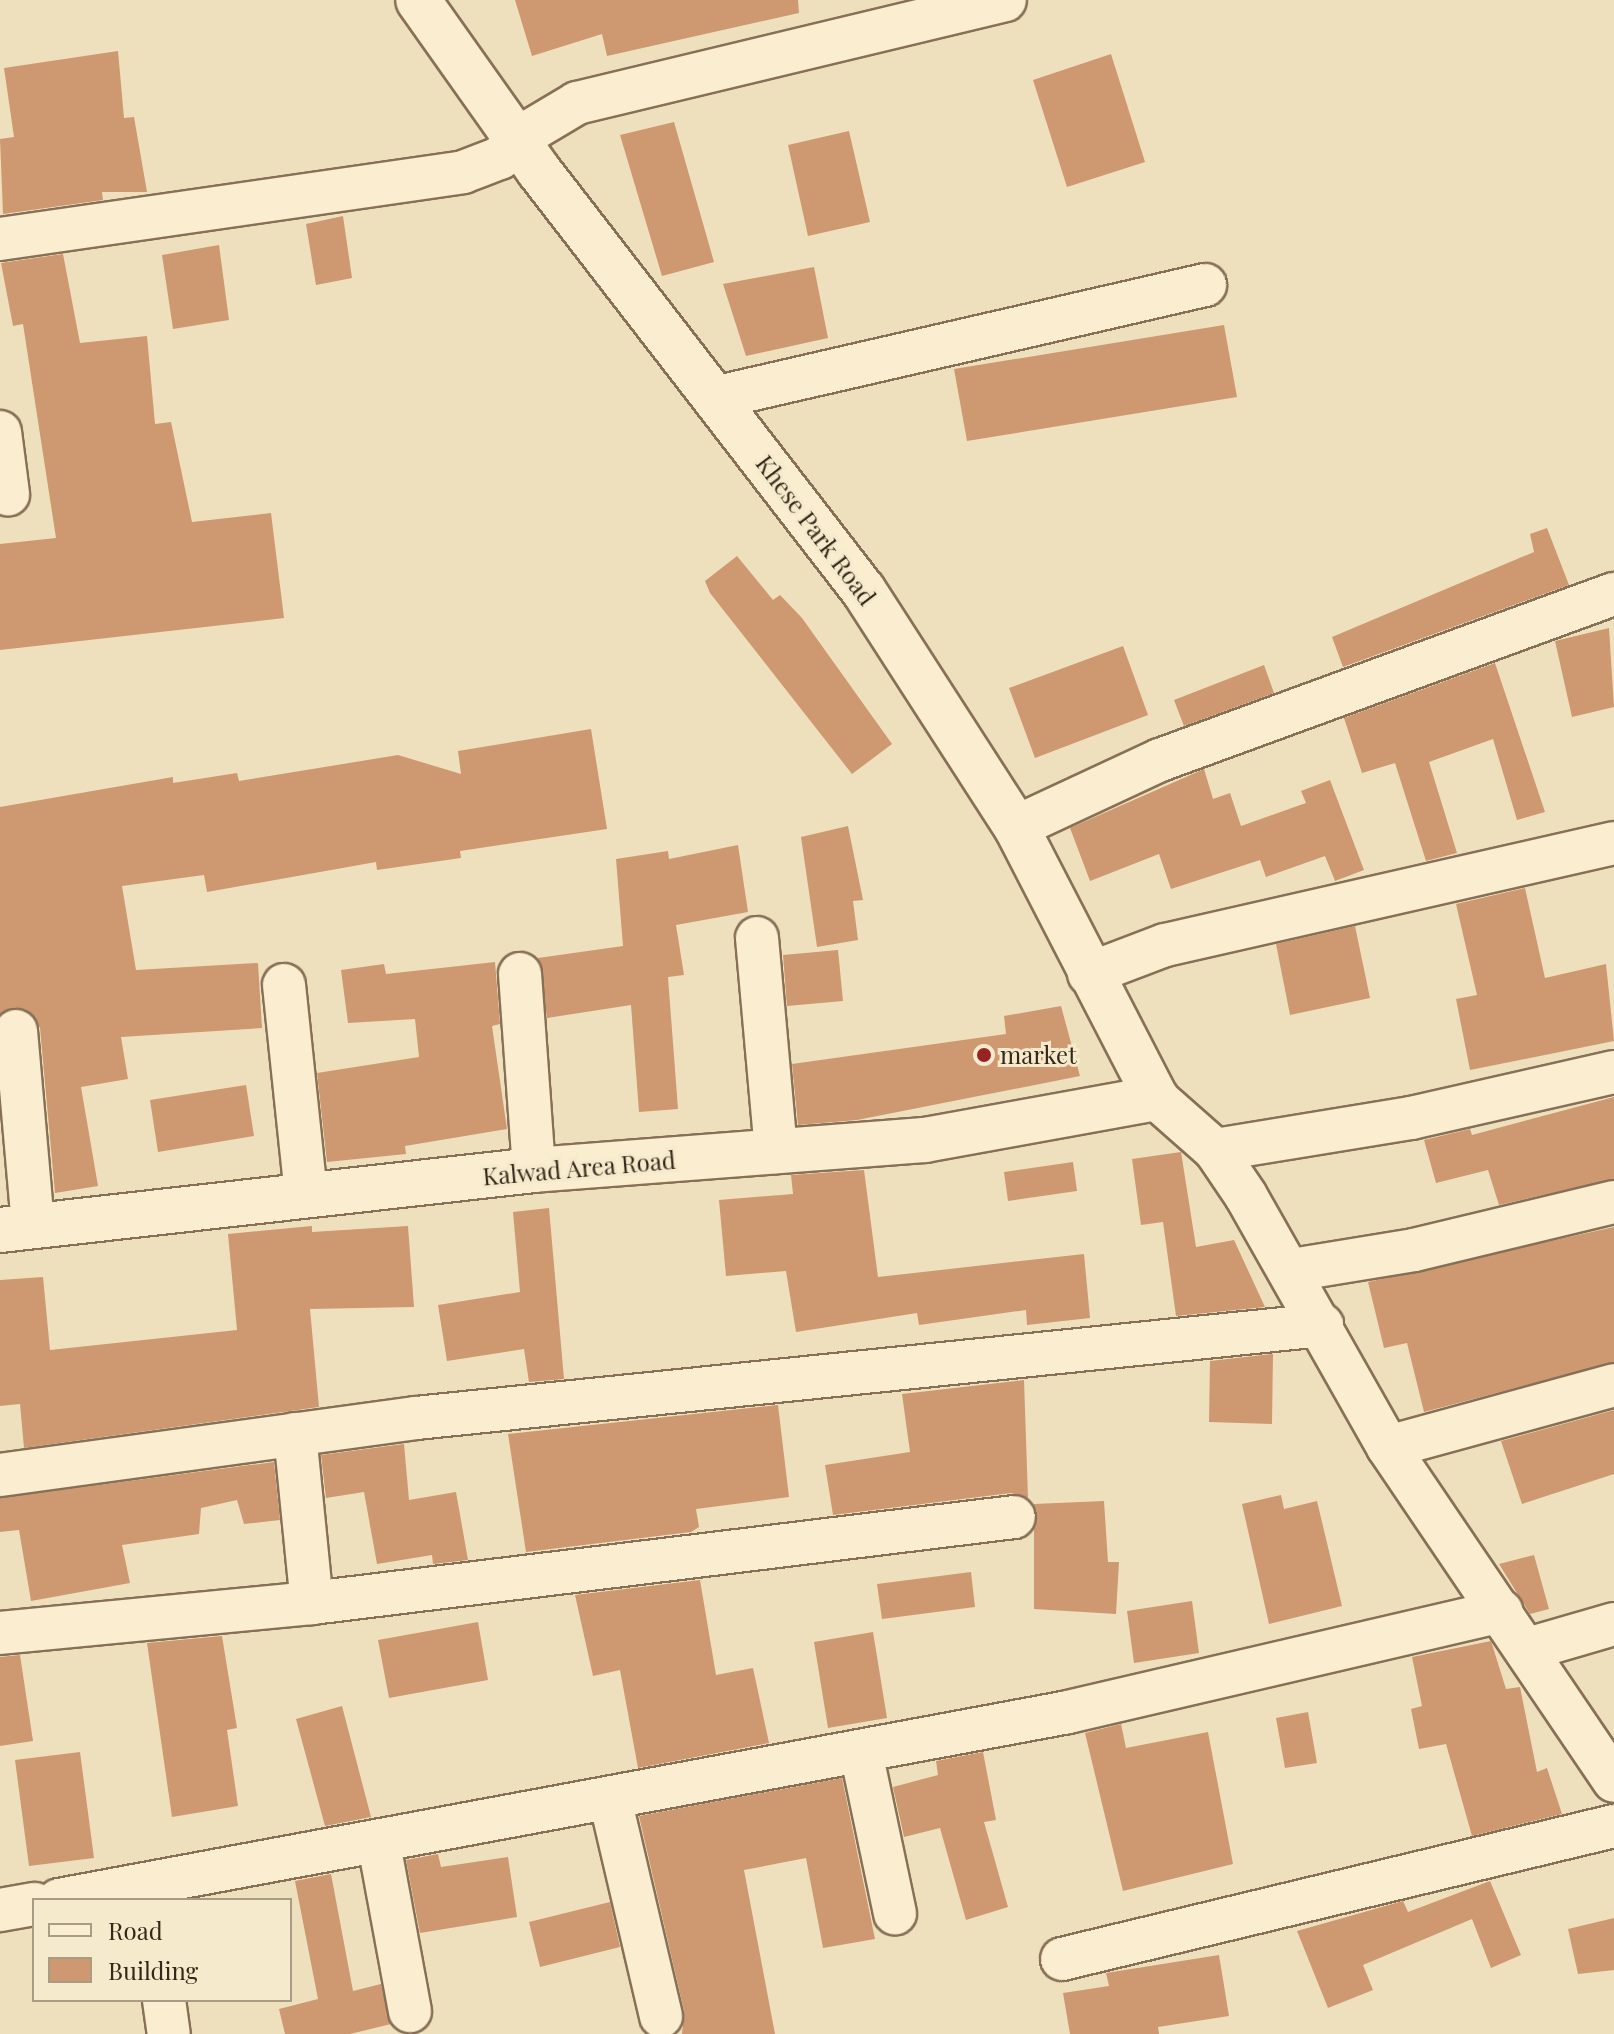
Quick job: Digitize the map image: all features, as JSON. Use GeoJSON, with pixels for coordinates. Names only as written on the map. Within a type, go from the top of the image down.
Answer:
{"type":"FeatureCollection","features":[{"type":"Feature","properties":{"kind":"street","name":"Khese Park Road"},"geometry":{"type":"LineString","coordinates":[[418,0],[520,137],[539,171],[863,590],[1016,827],[1089,974],[1156,1098]]}},
{"type":"Feature","properties":{"kind":"street"},"geometry":{"type":"LineString","coordinates":[[0,239],[463,172],[500,158],[520,137],[577,103],[933,8],[1005,0]]}},
{"type":"Feature","properties":{"kind":"street"},"geometry":{"type":"LineString","coordinates":[[714,398],[1205,285]]}},
{"type":"Feature","properties":{"kind":"street"},"geometry":{"type":"LineString","coordinates":[[0,432],[8,494]]}},
{"type":"Feature","properties":{"kind":"street"},"geometry":{"type":"LineString","coordinates":[[1016,827],[1160,760],[1614,594]]}},
{"type":"Feature","properties":{"kind":"street"},"geometry":{"type":"LineString","coordinates":[[1089,974],[1165,945],[1614,843]]}},
{"type":"Feature","properties":{"kind":"street"},"geometry":{"type":"LineString","coordinates":[[757,938],[776,1152]]}},
{"type":"Feature","properties":{"kind":"street"},"geometry":{"type":"LineString","coordinates":[[520,974],[534,1170]]}},
{"type":"Feature","properties":{"kind":"street"},"geometry":{"type":"LineString","coordinates":[[284,985],[306,1196]]}},
{"type":"Feature","properties":{"kind":"street"},"geometry":{"type":"LineString","coordinates":[[16,1031],[16,1228]]}},
{"type":"Feature","properties":{"kind":"street"},"geometry":{"type":"LineString","coordinates":[[1215,1150],[1411,1118],[1614,1072]]}},
{"type":"Feature","properties":{"kind":"street"},"geometry":{"type":"LineString","coordinates":[[1156,1098],[1215,1150],[1292,1270],[1388,1447],[1528,1649],[1614,1781]]}},
{"type":"Feature","properties":{"kind":"street","name":"Kalwad Area Road"},"geometry":{"type":"LineString","coordinates":[[16,1228],[534,1170],[925,1140],[1156,1098]]}},
{"type":"Feature","properties":{"kind":"street"},"geometry":{"type":"LineString","coordinates":[[1292,1270],[1414,1250],[1614,1202]]}},
{"type":"Feature","properties":{"kind":"street"},"geometry":{"type":"LineString","coordinates":[[0,1475],[295,1434],[1322,1325]]}},
{"type":"Feature","properties":{"kind":"street"},"geometry":{"type":"LineString","coordinates":[[1388,1447],[1614,1385]]}},
{"type":"Feature","properties":{"kind":"street"},"geometry":{"type":"LineString","coordinates":[[295,1434],[312,1603]]}},
{"type":"Feature","properties":{"kind":"street"},"geometry":{"type":"LineString","coordinates":[[0,1633],[312,1603],[1014,1517]]}},
{"type":"Feature","properties":{"kind":"street"},"geometry":{"type":"LineString","coordinates":[[82,1898],[149,1892],[379,1844],[611,1803],[1068,1712],[1501,1611]]}},
{"type":"Feature","properties":{"kind":"street"},"geometry":{"type":"LineString","coordinates":[[1528,1649],[1614,1624]]}},
{"type":"Feature","properties":{"kind":"street"},"geometry":{"type":"LineString","coordinates":[[861,1752],[895,1913]]}},
{"type":"Feature","properties":{"kind":"street"},"geometry":{"type":"LineString","coordinates":[[611,1803],[661,2016]]}},
{"type":"Feature","properties":{"kind":"street"},"geometry":{"type":"LineString","coordinates":[[1062,1959],[1614,1826]]}},
{"type":"Feature","properties":{"kind":"street"},"geometry":{"type":"LineString","coordinates":[[379,1844],[410,2011]]}},
{"type":"Feature","properties":{"kind":"street"},"geometry":{"type":"LineString","coordinates":[[0,1910],[32,1904]]}},
{"type":"Feature","properties":{"kind":"street"},"geometry":{"type":"LineString","coordinates":[[164,2002],[169,2034]]}},
{"type":"Feature","properties":{"kind":"building"},"geometry":{"type":"Polygon","coordinates":[[[515,0],[798,0],[799,13],[607,56],[602,34],[532,56],[515,0]]]}},
{"type":"Feature","properties":{"kind":"building"},"geometry":{"type":"Polygon","coordinates":[[[118,51],[124,118],[134,117],[147,192],[102,192],[103,200],[3,214],[0,139],[14,137],[4,68],[118,51]]]}},
{"type":"Feature","properties":{"kind":"building"},"geometry":{"type":"Polygon","coordinates":[[[1111,54],[1145,162],[1067,187],[1033,80],[1111,54]]]}},
{"type":"Feature","properties":{"kind":"building"},"geometry":{"type":"Polygon","coordinates":[[[674,122],[714,262],[662,276],[620,135],[674,122]]]}},
{"type":"Feature","properties":{"kind":"building"},"geometry":{"type":"Polygon","coordinates":[[[849,131],[870,222],[808,236],[788,145],[849,131]]]}},
{"type":"Feature","properties":{"kind":"building"},"geometry":{"type":"Polygon","coordinates":[[[343,216],[352,278],[316,285],[306,224],[343,216]]]}},
{"type":"Feature","properties":{"kind":"building"},"geometry":{"type":"Polygon","coordinates":[[[219,245],[229,320],[173,329],[162,255],[219,245]]]}},
{"type":"Feature","properties":{"kind":"building"},"geometry":{"type":"Polygon","coordinates":[[[63,254],[80,343],[147,336],[155,424],[171,422],[192,522],[271,513],[284,618],[0,650],[0,544],[56,538],[23,324],[13,326],[1,263],[63,254]]]}},
{"type":"Feature","properties":{"kind":"building"},"geometry":{"type":"Polygon","coordinates":[[[814,267],[828,338],[746,356],[723,284],[814,267]]]}},
{"type":"Feature","properties":{"kind":"building"},"geometry":{"type":"Polygon","coordinates":[[[1224,325],[1237,397],[967,441],[954,369],[1224,325]]]}},
{"type":"Feature","properties":{"kind":"building"},"geometry":{"type":"Polygon","coordinates":[[[1547,528],[1569,585],[1343,667],[1332,637],[1534,552],[1530,534],[1547,528]]]}},
{"type":"Feature","properties":{"kind":"building"},"geometry":{"type":"Polygon","coordinates":[[[737,556],[773,600],[780,595],[802,618],[892,744],[852,774],[710,593],[705,581],[737,556]]]}},
{"type":"Feature","properties":{"kind":"building"},"geometry":{"type":"Polygon","coordinates":[[[1609,628],[1614,707],[1572,717],[1555,641],[1609,628]]]}},
{"type":"Feature","properties":{"kind":"building"},"geometry":{"type":"Polygon","coordinates":[[[1123,646],[1148,715],[1035,758],[1009,688],[1123,646]]]}},
{"type":"Feature","properties":{"kind":"building"},"geometry":{"type":"Polygon","coordinates":[[[1495,663],[1545,812],[1517,820],[1493,739],[1429,762],[1457,853],[1426,861],[1395,763],[1362,773],[1344,718],[1495,663]]]}},
{"type":"Feature","properties":{"kind":"building"},"geometry":{"type":"Polygon","coordinates":[[[1264,665],[1274,693],[1184,726],[1174,700],[1264,665]]]}},
{"type":"Feature","properties":{"kind":"building"},"geometry":{"type":"Polygon","coordinates":[[[591,729],[607,829],[460,851],[461,858],[377,870],[376,862],[207,892],[204,875],[122,886],[136,970],[258,963],[262,1028],[121,1037],[128,1079],[81,1087],[98,1186],[55,1193],[40,1028],[25,1009],[0,1014],[0,807],[173,777],[173,783],[237,773],[239,781],[398,755],[461,774],[458,751],[591,729]]]}},
{"type":"Feature","properties":{"kind":"building"},"geometry":{"type":"Polygon","coordinates":[[[1204,769],[1213,799],[1230,793],[1241,826],[1306,803],[1301,791],[1330,780],[1364,870],[1335,881],[1325,856],[1266,877],[1260,860],[1171,889],[1159,854],[1090,881],[1070,828],[1204,769]]]}},
{"type":"Feature","properties":{"kind":"building"},"geometry":{"type":"Polygon","coordinates":[[[848,826],[863,900],[853,901],[858,940],[817,947],[801,837],[848,826]]]}},
{"type":"Feature","properties":{"kind":"building"},"geometry":{"type":"Polygon","coordinates":[[[738,845],[748,912],[676,925],[684,975],[668,977],[678,1109],[639,1112],[631,1005],[547,1018],[538,958],[623,946],[616,859],[668,851],[669,859],[738,845]]]}},
{"type":"Feature","properties":{"kind":"building"},"geometry":{"type":"Polygon","coordinates":[[[1525,888],[1545,978],[1606,964],[1614,1041],[1470,1070],[1456,999],[1477,995],[1456,904],[1525,888]]]}},
{"type":"Feature","properties":{"kind":"building"},"geometry":{"type":"Polygon","coordinates":[[[1355,926],[1370,998],[1290,1015],[1276,944],[1355,926]]]}},
{"type":"Feature","properties":{"kind":"building"},"geometry":{"type":"Polygon","coordinates":[[[838,950],[843,1001],[787,1006],[783,955],[838,950]]]}},
{"type":"Feature","properties":{"kind":"building"},"geometry":{"type":"Polygon","coordinates":[[[495,962],[500,1024],[492,1026],[507,1129],[405,1146],[406,1154],[327,1162],[317,1073],[419,1057],[415,1019],[348,1023],[341,970],[384,964],[386,974],[495,962]]]}},
{"type":"Feature","properties":{"kind":"building","name":"market"},"geometry":{"type":"Polygon","coordinates":[[[1061,1006],[1080,1076],[857,1120],[798,1125],[792,1064],[1006,1034],[1004,1016],[1061,1006]]]}},
{"type":"Feature","properties":{"kind":"building"},"geometry":{"type":"Polygon","coordinates":[[[246,1085],[254,1136],[158,1152],[150,1100],[246,1085]]]}},
{"type":"Feature","properties":{"kind":"building"},"geometry":{"type":"Polygon","coordinates":[[[1614,1097],[1614,1179],[1499,1205],[1488,1170],[1436,1183],[1424,1140],[1470,1129],[1472,1135],[1614,1097]]]}},
{"type":"Feature","properties":{"kind":"building"},"geometry":{"type":"Polygon","coordinates":[[[1181,1152],[1196,1247],[1234,1240],[1265,1307],[1176,1316],[1163,1222],[1141,1225],[1132,1159],[1181,1152]]]}},
{"type":"Feature","properties":{"kind":"building"},"geometry":{"type":"Polygon","coordinates":[[[1073,1162],[1077,1191],[1008,1201],[1004,1172],[1073,1162]]]}},
{"type":"Feature","properties":{"kind":"building"},"geometry":{"type":"Polygon","coordinates":[[[864,1170],[878,1277],[1084,1254],[1090,1318],[1027,1325],[1026,1310],[919,1325],[917,1313],[796,1332],[786,1271],[726,1276],[719,1200],[793,1194],[791,1175],[864,1170]]]}},
{"type":"Feature","properties":{"kind":"building"},"geometry":{"type":"Polygon","coordinates":[[[549,1208],[564,1379],[529,1382],[524,1349],[447,1361],[438,1305],[520,1292],[513,1212],[549,1208]]]}},
{"type":"Feature","properties":{"kind":"building"},"geometry":{"type":"Polygon","coordinates":[[[312,1226],[312,1232],[408,1226],[414,1307],[310,1309],[319,1407],[24,1448],[20,1404],[0,1406],[0,1280],[43,1277],[50,1350],[237,1330],[228,1234],[312,1226]]]}},
{"type":"Feature","properties":{"kind":"building"},"geometry":{"type":"Polygon","coordinates":[[[1614,1227],[1614,1362],[1424,1412],[1407,1343],[1384,1348],[1368,1282],[1614,1227]]]}},
{"type":"Feature","properties":{"kind":"building"},"geometry":{"type":"Polygon","coordinates":[[[1273,1354],[1272,1424],[1209,1422],[1210,1361],[1273,1354]]]}},
{"type":"Feature","properties":{"kind":"building"},"geometry":{"type":"Polygon","coordinates":[[[1024,1380],[1028,1498],[1011,1493],[833,1515],[825,1465],[910,1452],[902,1394],[1024,1380]]]}},
{"type":"Feature","properties":{"kind":"building"},"geometry":{"type":"Polygon","coordinates":[[[778,1405],[789,1497],[696,1509],[699,1527],[691,1532],[526,1552],[508,1434],[778,1405]]]}},
{"type":"Feature","properties":{"kind":"building"},"geometry":{"type":"Polygon","coordinates":[[[1614,1410],[1614,1474],[1522,1504],[1501,1441],[1614,1410]]]}},
{"type":"Feature","properties":{"kind":"building"},"geometry":{"type":"Polygon","coordinates":[[[404,1444],[409,1500],[456,1492],[468,1560],[433,1564],[432,1555],[377,1564],[364,1492],[326,1498],[321,1455],[404,1444]]]}},
{"type":"Feature","properties":{"kind":"building"},"geometry":{"type":"Polygon","coordinates":[[[274,1462],[280,1520],[244,1524],[237,1500],[201,1508],[199,1534],[122,1545],[130,1583],[31,1601],[19,1530],[0,1532],[0,1498],[274,1462]]]}},
{"type":"Feature","properties":{"kind":"building"},"geometry":{"type":"Polygon","coordinates":[[[1281,1495],[1284,1509],[1317,1501],[1342,1606],[1269,1624],[1242,1504],[1281,1495]]]}},
{"type":"Feature","properties":{"kind":"building"},"geometry":{"type":"Polygon","coordinates":[[[1104,1501],[1108,1562],[1119,1562],[1116,1614],[1034,1609],[1034,1504],[1104,1501]]]}},
{"type":"Feature","properties":{"kind":"building"},"geometry":{"type":"Polygon","coordinates":[[[1534,1555],[1549,1609],[1530,1614],[1499,1564],[1534,1555]]]}},
{"type":"Feature","properties":{"kind":"building"},"geometry":{"type":"Polygon","coordinates":[[[971,1572],[975,1607],[882,1619],[877,1584],[971,1572]]]}},
{"type":"Feature","properties":{"kind":"building"},"geometry":{"type":"Polygon","coordinates":[[[700,1580],[716,1675],[753,1668],[769,1743],[638,1768],[620,1670],[593,1676],[575,1595],[700,1580]]]}},
{"type":"Feature","properties":{"kind":"building"},"geometry":{"type":"Polygon","coordinates":[[[1192,1601],[1199,1653],[1134,1663],[1127,1611],[1192,1601]]]}},
{"type":"Feature","properties":{"kind":"building"},"geometry":{"type":"Polygon","coordinates":[[[478,1622],[488,1680],[389,1698],[378,1640],[478,1622]]]}},
{"type":"Feature","properties":{"kind":"building"},"geometry":{"type":"Polygon","coordinates":[[[873,1632],[887,1718],[828,1728],[814,1642],[873,1632]]]}},
{"type":"Feature","properties":{"kind":"building"},"geometry":{"type":"Polygon","coordinates":[[[222,1636],[237,1728],[227,1730],[238,1806],[172,1817],[147,1643],[222,1636]]]}},
{"type":"Feature","properties":{"kind":"building"},"geometry":{"type":"Polygon","coordinates":[[[1491,1641],[1506,1689],[1520,1687],[1537,1772],[1547,1768],[1562,1814],[1472,1836],[1446,1744],[1419,1749],[1411,1709],[1422,1706],[1412,1657],[1491,1641]]]}},
{"type":"Feature","properties":{"kind":"building"},"geometry":{"type":"Polygon","coordinates":[[[20,1655],[33,1741],[0,1746],[0,1657],[20,1655]]]}},
{"type":"Feature","properties":{"kind":"building"},"geometry":{"type":"Polygon","coordinates":[[[342,1706],[371,1817],[325,1826],[296,1719],[342,1706]]]}},
{"type":"Feature","properties":{"kind":"building"},"geometry":{"type":"Polygon","coordinates":[[[1308,1712],[1317,1763],[1285,1768],[1276,1718],[1308,1712]]]}},
{"type":"Feature","properties":{"kind":"building"},"geometry":{"type":"Polygon","coordinates":[[[1121,1724],[1126,1748],[1208,1732],[1233,1864],[1123,1891],[1085,1733],[1121,1724]]]}},
{"type":"Feature","properties":{"kind":"building"},"geometry":{"type":"Polygon","coordinates":[[[80,1752],[94,1858],[29,1866],[15,1760],[80,1752]]]}},
{"type":"Feature","properties":{"kind":"building"},"geometry":{"type":"Polygon","coordinates":[[[983,1752],[996,1820],[984,1822],[1008,1907],[966,1920],[940,1828],[904,1837],[893,1787],[938,1775],[936,1761],[983,1752]]]}},
{"type":"Feature","properties":{"kind":"building"},"geometry":{"type":"Polygon","coordinates":[[[842,1778],[875,1939],[823,1948],[806,1858],[744,1870],[775,2034],[682,2034],[684,2011],[639,1816],[842,1778]]]}},
{"type":"Feature","properties":{"kind":"building"},"geometry":{"type":"Polygon","coordinates":[[[438,1854],[441,1867],[508,1857],[517,1917],[420,1933],[406,1860],[438,1854]]]}},
{"type":"Feature","properties":{"kind":"building"},"geometry":{"type":"Polygon","coordinates":[[[331,1874],[353,1991],[381,1984],[391,2024],[350,2034],[285,2034],[279,2009],[318,1999],[295,1881],[331,1874]]]}},
{"type":"Feature","properties":{"kind":"building"},"geometry":{"type":"Polygon","coordinates":[[[1490,1881],[1521,1955],[1491,1968],[1472,1919],[1363,1965],[1373,1990],[1328,2008],[1297,1931],[1403,1901],[1408,1912],[1490,1881]]]}},
{"type":"Feature","properties":{"kind":"building"},"geometry":{"type":"Polygon","coordinates":[[[610,1902],[620,1947],[540,1967],[529,1922],[610,1902]]]}},
{"type":"Feature","properties":{"kind":"building"},"geometry":{"type":"Polygon","coordinates":[[[1614,1918],[1614,1970],[1578,1974],[1568,1929],[1614,1918]]]}},
{"type":"Feature","properties":{"kind":"building"},"geometry":{"type":"Polygon","coordinates":[[[1219,1955],[1229,2016],[1158,2027],[1159,2034],[1070,2034],[1063,1993],[1109,1986],[1106,1973],[1219,1955]]]}},
{"type":"Feature","properties":{"kind":"place","name":"market"},"geometry":{"type":"Point","coordinates":[984,1055]}}]}
